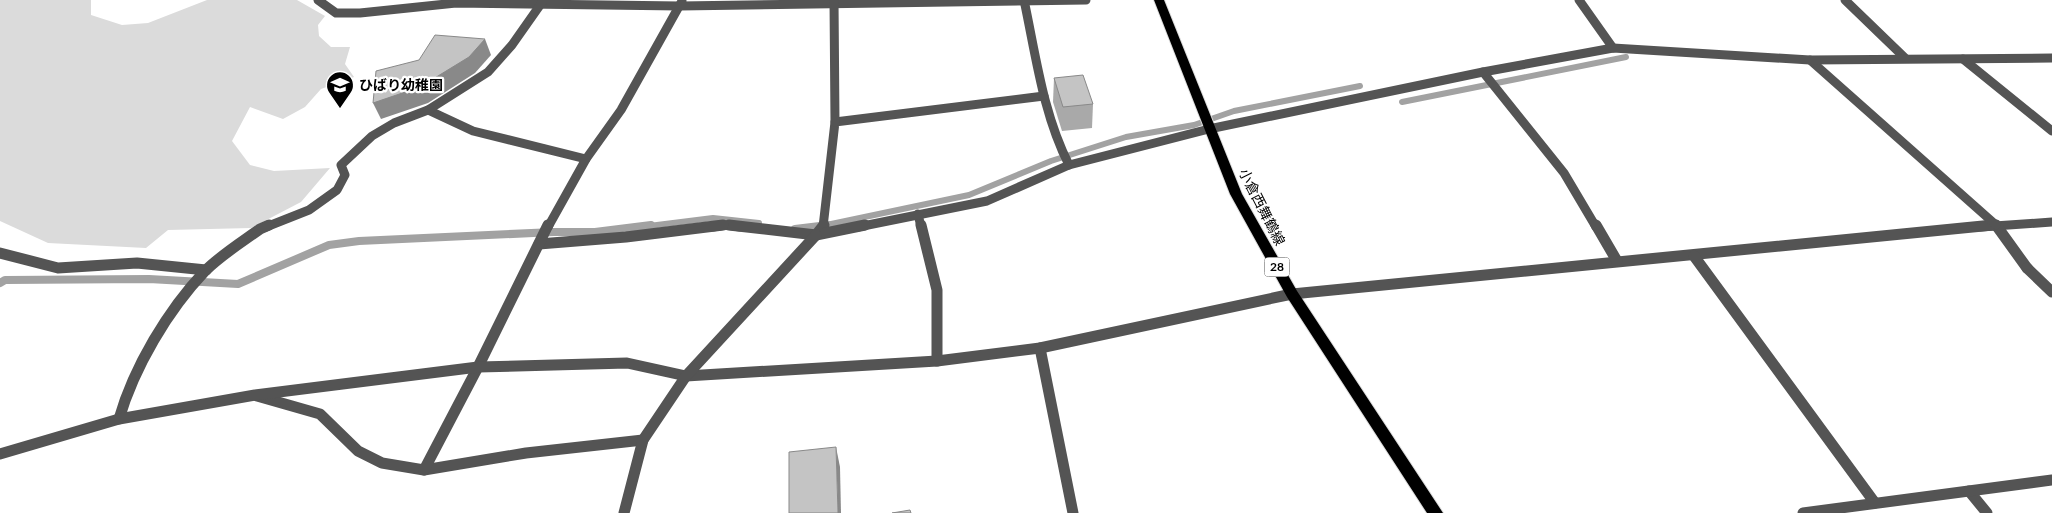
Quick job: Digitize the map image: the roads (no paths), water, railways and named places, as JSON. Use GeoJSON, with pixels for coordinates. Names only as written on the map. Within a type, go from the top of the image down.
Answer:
{"type":"FeatureCollection","features":[{"type":"Feature","properties":{"kind":"main road","name":"小倉西舞鶴線"},"geometry":{"type":"LineString","coordinates":[[1159,0],[1236,194],[1292,294],[1435,513]]}},
{"type":"Feature","properties":{"kind":"street"},"geometry":{"type":"LineString","coordinates":[[318,0],[336,12],[360,13],[456,3],[1086,0]]}},
{"type":"Feature","properties":{"kind":"street"},"geometry":{"type":"LineString","coordinates":[[1579,0],[1613,48]]}},
{"type":"Feature","properties":{"kind":"street"},"geometry":{"type":"LineString","coordinates":[[1846,0],[1905,58]]}},
{"type":"Feature","properties":{"kind":"street"},"geometry":{"type":"LineString","coordinates":[[1024,1],[1044,96],[1058,143],[1068,162]]}},
{"type":"Feature","properties":{"kind":"street"},"geometry":{"type":"LineString","coordinates":[[624,513],[643,440],[686,376],[821,228],[835,122],[834,2]]}},
{"type":"Feature","properties":{"kind":"street"},"geometry":{"type":"LineString","coordinates":[[120,420],[127,392],[169,316],[206,270],[260,229],[309,210],[337,190],[345,175],[342,165],[372,136],[394,122],[428,110],[488,72],[512,45],[542,3]]}},
{"type":"Feature","properties":{"kind":"street"},"geometry":{"type":"LineString","coordinates":[[424,470],[548,226],[586,159],[621,110],[681,3]]}},
{"type":"Feature","properties":{"kind":"street"},"geometry":{"type":"LineString","coordinates":[[541,241],[626,237],[726,225],[821,228],[918,214],[987,201],[1068,162],[1209,129],[1483,72],[1613,48],[1810,60],[2052,58]]}},
{"type":"Feature","properties":{"kind":"street"},"geometry":{"type":"LineString","coordinates":[[1963,59],[2052,131]]}},
{"type":"Feature","properties":{"kind":"street"},"geometry":{"type":"LineString","coordinates":[[1810,60],[1996,225],[2027,268],[2052,292]]}},
{"type":"Feature","properties":{"kind":"street"},"geometry":{"type":"LineString","coordinates":[[1483,72],[1564,173],[1617,261]]}},
{"type":"Feature","properties":{"kind":"street"},"geometry":{"type":"LineString","coordinates":[[835,122],[1044,96]]}},
{"type":"Feature","properties":{"kind":"street"},"geometry":{"type":"LineString","coordinates":[[428,110],[473,131],[586,159]]}},
{"type":"Feature","properties":{"kind":"street"},"geometry":{"type":"LineString","coordinates":[[918,214],[937,290],[937,361]]}},
{"type":"Feature","properties":{"kind":"street"},"geometry":{"type":"LineString","coordinates":[[0,454],[120,420],[255,395],[478,366],[627,363],[686,376],[937,361],[1040,348],[1292,294],[1996,225],[2052,222]]}},
{"type":"Feature","properties":{"kind":"street"},"geometry":{"type":"LineString","coordinates":[[0,253],[58,268],[136,263],[206,270]]}},
{"type":"Feature","properties":{"kind":"street"},"geometry":{"type":"LineString","coordinates":[[1694,256],[1874,504]]}},
{"type":"Feature","properties":{"kind":"street"},"geometry":{"type":"LineString","coordinates":[[1040,348],[1073,513]]}},
{"type":"Feature","properties":{"kind":"street"},"geometry":{"type":"LineString","coordinates":[[255,395],[320,414],[358,451],[382,463],[424,470],[526,453],[643,440]]}},
{"type":"Feature","properties":{"kind":"street"},"geometry":{"type":"LineString","coordinates":[[1803,513],[2052,480]]}},
{"type":"Feature","properties":{"kind":"street"},"geometry":{"type":"LineString","coordinates":[[1969,491],[1987,513]]}},
{"type":"Feature","properties":{"kind":"waterway"},"geometry":{"type":"LineString","coordinates":[[1402,102],[1626,57]]}},
{"type":"Feature","properties":{"kind":"waterway"},"geometry":{"type":"LineString","coordinates":[[824,225],[969,195],[1051,161],[1126,137],[1194,125],[1234,111],[1360,86]]}},
{"type":"Feature","properties":{"kind":"waterway"},"geometry":{"type":"LineString","coordinates":[[641,227],[713,218],[759,223]]}},
{"type":"Feature","properties":{"kind":"waterway"},"geometry":{"type":"LineString","coordinates":[[0,283],[5,280],[149,279],[238,284],[329,245],[359,241],[554,232],[595,232],[651,225]]}},
{"type":"Feature","properties":{"kind":"waterway"},"geometry":{"type":"LineString","coordinates":[[795,229],[824,225]]}},
{"type":"Feature","properties":{"kind":"waterway"},"geometry":{"type":"LineString","coordinates":[[817,227],[824,225]]}},
{"type":"Feature","properties":{"kind":"place","name":"ひばり幼稚園"},"geometry":{"type":"Point","coordinates":[340,109]}}]}
